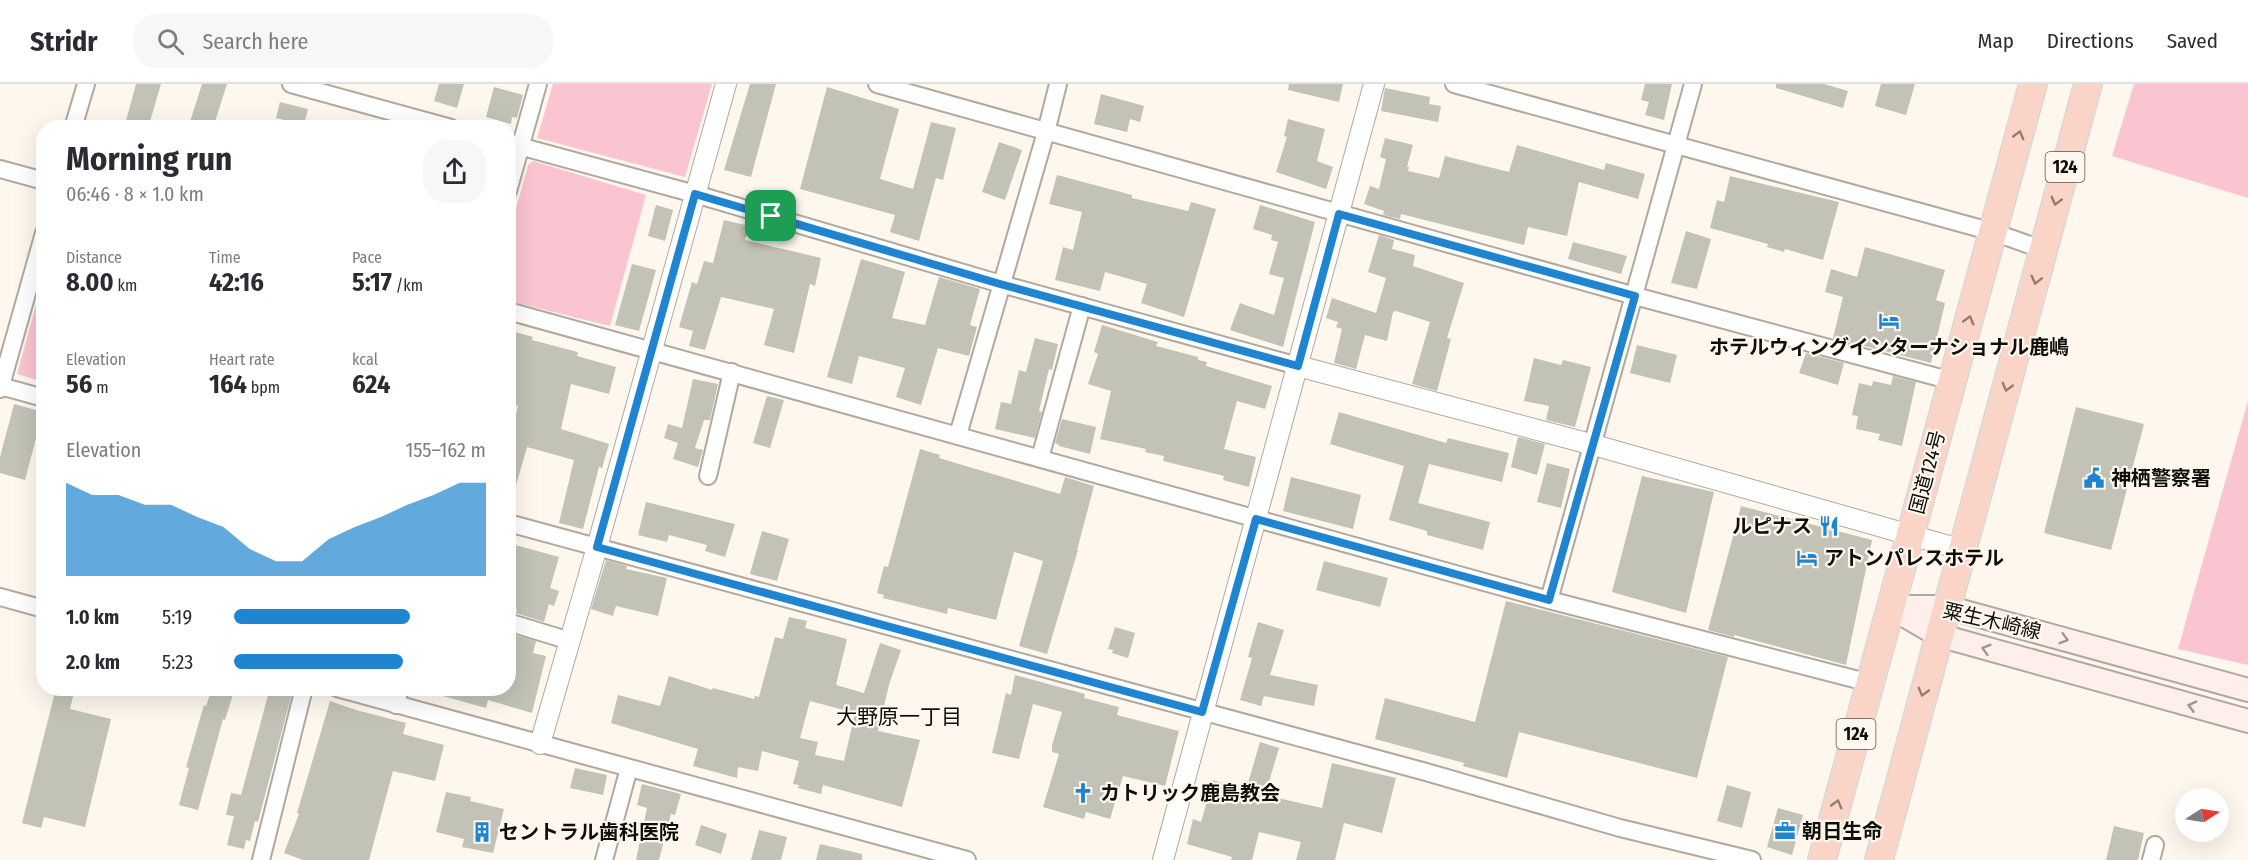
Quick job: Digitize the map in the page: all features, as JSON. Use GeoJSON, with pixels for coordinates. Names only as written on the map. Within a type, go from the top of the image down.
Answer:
{"type":"FeatureCollection","features":[{"type":"Feature","properties":{"kind":"highway","name":"国道124号"},"geometry":{"type":"LineString","coordinates":[[1822,860],[2033,84]]}},
{"type":"Feature","properties":{"kind":"highway","name":"124"},"geometry":{"type":"LineString","coordinates":[[1879,860],[2088,84]]}},
{"type":"Feature","properties":{"kind":"main road","name":"粟生木崎線"},"geometry":{"type":"LineString","coordinates":[[1890,607],[1947,607],[2248,690]]}},
{"type":"Feature","properties":{"kind":"main road","name":"粟生木崎線"},"geometry":{"type":"LineString","coordinates":[[1890,607],[1938,636],[2248,721]]}},
{"type":"Feature","properties":{"kind":"street"},"geometry":{"type":"LineString","coordinates":[[75,120],[86,84]]}},
{"type":"Feature","properties":{"kind":"street"},"geometry":{"type":"LineString","coordinates":[[291,84],[422,120]]}},
{"type":"Feature","properties":{"kind":"street"},"geometry":{"type":"LineString","coordinates":[[516,142],[538,84]]}},
{"type":"Feature","properties":{"kind":"street"},"geometry":{"type":"LineString","coordinates":[[540,744],[726,84]]}},
{"type":"Feature","properties":{"kind":"street"},"geometry":{"type":"LineString","coordinates":[[877,84],[1635,296],[1952,381]]}},
{"type":"Feature","properties":{"kind":"street"},"geometry":{"type":"LineString","coordinates":[[958,435],[1058,84]]}},
{"type":"Feature","properties":{"kind":"street"},"geometry":{"type":"LineString","coordinates":[[1163,860],[1374,84]]}},
{"type":"Feature","properties":{"kind":"street"},"geometry":{"type":"LineString","coordinates":[[1454,84],[1993,232],[2044,250]]}},
{"type":"Feature","properties":{"kind":"street"},"geometry":{"type":"LineString","coordinates":[[1549,600],[1693,84]]}},
{"type":"Feature","properties":{"kind":"street"},"geometry":{"type":"LineString","coordinates":[[516,145],[695,194],[1000,284],[1594,445],[1963,550]]}},
{"type":"Feature","properties":{"kind":"street"},"geometry":{"type":"LineString","coordinates":[[0,169],[36,179]]}},
{"type":"Feature","properties":{"kind":"street"},"geometry":{"type":"LineString","coordinates":[[36,261],[0,387],[36,396]]}},
{"type":"Feature","properties":{"kind":"street"},"geometry":{"type":"LineString","coordinates":[[1040,458],[1082,306]]}},
{"type":"Feature","properties":{"kind":"street"},"geometry":{"type":"LineString","coordinates":[[516,313],[1549,600],[1870,683]]}},
{"type":"Feature","properties":{"kind":"street"},"geometry":{"type":"LineString","coordinates":[[708,476],[732,372]]}},
{"type":"Feature","properties":{"kind":"street"},"geometry":{"type":"LineString","coordinates":[[516,525],[1426,772],[1620,828],[1752,860]]}},
{"type":"Feature","properties":{"kind":"street"},"geometry":{"type":"LineString","coordinates":[[0,597],[36,607]]}},
{"type":"Feature","properties":{"kind":"street"},"geometry":{"type":"LineString","coordinates":[[516,624],[570,641]]}},
{"type":"Feature","properties":{"kind":"street"},"geometry":{"type":"LineString","coordinates":[[261,860],[302,696]]}},
{"type":"Feature","properties":{"kind":"street"},"geometry":{"type":"LineString","coordinates":[[398,697],[540,744],[964,860]]}},
{"type":"Feature","properties":{"kind":"street"},"geometry":{"type":"LineString","coordinates":[[604,860],[628,768]]}},
{"type":"Feature","properties":{"kind":"shaded area"},"geometry":{"type":"Polygon","coordinates":[[[553,84],[712,84],[685,177],[537,138],[553,84]]]}},
{"type":"Feature","properties":{"kind":"shaded area"},"geometry":{"type":"Polygon","coordinates":[[[2134,84],[2248,84],[2248,198],[2112,156],[2134,84]]]}},
{"type":"Feature","properties":{"kind":"shaded area"},"geometry":{"type":"Polygon","coordinates":[[[533,161],[646,195],[610,326],[516,303],[516,209],[528,165],[533,161]]]}},
{"type":"Feature","properties":{"kind":"shaded area"},"geometry":{"type":"Polygon","coordinates":[[[36,305],[36,380],[17,374],[36,305]]]}},
{"type":"Feature","properties":{"kind":"shaded area"},"geometry":{"type":"Polygon","coordinates":[[[2248,401],[2248,665],[2178,649],[2248,401]]]}},
{"type":"Feature","properties":{"kind":"building"},"geometry":{"type":"Polygon","coordinates":[[[136,84],[161,84],[150,120],[126,120],[136,84]]]}},
{"type":"Feature","properties":{"kind":"building"},"geometry":{"type":"Polygon","coordinates":[[[202,84],[227,84],[216,120],[191,120],[202,84]]]}},
{"type":"Feature","properties":{"kind":"building"},"geometry":{"type":"Polygon","coordinates":[[[439,84],[464,84],[457,108],[434,101],[439,84]]]}},
{"type":"Feature","properties":{"kind":"building"},"geometry":{"type":"Polygon","coordinates":[[[750,84],[776,84],[751,177],[724,170],[750,84]]]}},
{"type":"Feature","properties":{"kind":"building"},"geometry":{"type":"Polygon","coordinates":[[[1289,84],[1343,84],[1339,102],[1288,90],[1289,84]]]}},
{"type":"Feature","properties":{"kind":"building"},"geometry":{"type":"Polygon","coordinates":[[[1645,84],[1672,84],[1664,120],[1645,115],[1649,102],[1641,100],[1645,84]]]}},
{"type":"Feature","properties":{"kind":"building"},"geometry":{"type":"Polygon","coordinates":[[[1776,84],[1824,84],[1848,91],[1843,108],[1776,88],[1776,84]]]}},
{"type":"Feature","properties":{"kind":"building"},"geometry":{"type":"Polygon","coordinates":[[[1881,84],[1915,84],[1906,115],[1875,106],[1881,84]]]}},
{"type":"Feature","properties":{"kind":"building"},"geometry":{"type":"Polygon","coordinates":[[[494,87],[523,95],[517,118],[497,120],[486,117],[494,87]]]}},
{"type":"Feature","properties":{"kind":"building"},"geometry":{"type":"Polygon","coordinates":[[[827,87],[899,109],[880,179],[913,189],[931,122],[956,128],[943,180],[936,178],[919,241],[890,232],[895,215],[800,189],[827,87]]]}},
{"type":"Feature","properties":{"kind":"building"},"geometry":{"type":"Polygon","coordinates":[[[1385,88],[1430,97],[1429,104],[1441,106],[1438,122],[1381,111],[1385,88]]]}},
{"type":"Feature","properties":{"kind":"building"},"geometry":{"type":"Polygon","coordinates":[[[1101,94],[1144,106],[1140,122],[1130,119],[1127,132],[1094,124],[1101,94]]]}},
{"type":"Feature","properties":{"kind":"building"},"geometry":{"type":"Polygon","coordinates":[[[280,102],[308,109],[305,120],[276,118],[280,102]]]}},
{"type":"Feature","properties":{"kind":"building"},"geometry":{"type":"Polygon","coordinates":[[[1288,119],[1325,129],[1317,161],[1333,167],[1326,189],[1276,172],[1287,137],[1284,136],[1288,119]]]}},
{"type":"Feature","properties":{"kind":"building"},"geometry":{"type":"Polygon","coordinates":[[[1385,138],[1413,145],[1408,171],[1439,178],[1445,156],[1509,172],[1517,145],[1604,170],[1606,163],[1645,174],[1638,199],[1579,182],[1567,236],[1528,227],[1524,245],[1401,214],[1400,219],[1383,215],[1384,211],[1364,204],[1370,186],[1379,189],[1386,159],[1380,157],[1385,138]]]}},
{"type":"Feature","properties":{"kind":"building"},"geometry":{"type":"Polygon","coordinates":[[[999,142],[1022,150],[1005,200],[982,192],[999,142]]]}},
{"type":"Feature","properties":{"kind":"building"},"geometry":{"type":"Polygon","coordinates":[[[1057,175],[1132,195],[1132,198],[1188,211],[1191,202],[1216,209],[1184,317],[1141,303],[1147,284],[1105,272],[1100,291],[1055,280],[1063,247],[1073,250],[1082,212],[1049,204],[1057,175]]]}},
{"type":"Feature","properties":{"kind":"building"},"geometry":{"type":"Polygon","coordinates":[[[1730,176],[1839,202],[1823,260],[1785,249],[1784,252],[1767,247],[1768,244],[1710,228],[1717,200],[1724,202],[1730,176]]]}},
{"type":"Feature","properties":{"kind":"building"},"geometry":{"type":"Polygon","coordinates":[[[656,205],[673,210],[665,241],[648,236],[656,205]]]}},
{"type":"Feature","properties":{"kind":"building"},"geometry":{"type":"Polygon","coordinates":[[[1260,205],[1315,222],[1283,347],[1230,330],[1240,303],[1274,315],[1284,278],[1269,274],[1278,242],[1271,240],[1272,235],[1253,229],[1260,205]]]}},
{"type":"Feature","properties":{"kind":"building"},"geometry":{"type":"Polygon","coordinates":[[[724,220],[749,226],[745,240],[821,258],[815,286],[810,284],[794,353],[764,345],[774,309],[721,297],[705,350],[689,346],[693,331],[679,327],[692,282],[697,284],[704,261],[713,263],[724,220]]]}},
{"type":"Feature","properties":{"kind":"building"},"geometry":{"type":"Polygon","coordinates":[[[1686,231],[1711,239],[1697,289],[1671,283],[1686,231]]]}},
{"type":"Feature","properties":{"kind":"building"},"geometry":{"type":"Polygon","coordinates":[[[1379,235],[1394,240],[1392,249],[1415,255],[1413,266],[1464,283],[1447,338],[1451,339],[1437,391],[1412,384],[1430,322],[1396,311],[1393,312],[1387,341],[1365,335],[1356,369],[1334,363],[1342,329],[1336,327],[1338,322],[1326,318],[1332,298],[1376,313],[1386,278],[1368,272],[1379,235]]]}},
{"type":"Feature","properties":{"kind":"building"},"geometry":{"type":"Polygon","coordinates":[[[1573,242],[1627,256],[1621,274],[1568,259],[1573,242]]]}},
{"type":"Feature","properties":{"kind":"building","name":"ホテルウィングインターナショナル鹿嶋"},"geometry":{"type":"Polygon","coordinates":[[[1865,247],[1945,270],[1936,300],[1945,303],[1931,363],[1833,338],[1843,297],[1825,292],[1831,269],[1857,277],[1865,247]]]}},
{"type":"Feature","properties":{"kind":"building"},"geometry":{"type":"Polygon","coordinates":[[[861,259],[905,272],[892,318],[925,325],[939,277],[980,289],[970,325],[977,327],[969,356],[938,348],[921,405],[896,397],[905,368],[859,356],[852,384],[827,377],[861,259]]]}},
{"type":"Feature","properties":{"kind":"building"},"geometry":{"type":"Polygon","coordinates":[[[632,264],[656,270],[639,331],[615,325],[632,264]]]}},
{"type":"Feature","properties":{"kind":"building"},"geometry":{"type":"Polygon","coordinates":[[[1102,325],[1158,342],[1156,346],[1198,357],[1198,360],[1207,362],[1206,366],[1272,386],[1265,409],[1237,401],[1224,449],[1256,457],[1249,487],[1223,480],[1224,476],[1163,461],[1164,456],[1145,452],[1146,449],[1100,439],[1111,391],[1088,384],[1098,354],[1094,352],[1102,325]]]}},
{"type":"Feature","properties":{"kind":"building"},"geometry":{"type":"Polygon","coordinates":[[[516,332],[533,337],[532,340],[578,352],[577,356],[616,367],[609,394],[571,384],[561,429],[609,444],[602,468],[599,467],[583,529],[559,523],[574,460],[527,447],[516,486],[516,413],[518,406],[516,405],[516,332]]]}},
{"type":"Feature","properties":{"kind":"building"},"geometry":{"type":"Polygon","coordinates":[[[1035,338],[1058,344],[1052,370],[1049,369],[1035,438],[995,429],[1001,402],[1011,404],[1019,370],[1026,372],[1035,338]]]}},
{"type":"Feature","properties":{"kind":"building"},"geometry":{"type":"Polygon","coordinates":[[[1637,345],[1677,355],[1670,383],[1630,373],[1637,345]]]}},
{"type":"Feature","properties":{"kind":"building"},"geometry":{"type":"Polygon","coordinates":[[[1806,353],[1844,363],[1838,385],[1799,373],[1806,353]]]}},
{"type":"Feature","properties":{"kind":"building"},"geometry":{"type":"Polygon","coordinates":[[[1534,358],[1561,365],[1563,360],[1591,367],[1575,427],[1546,420],[1549,406],[1524,401],[1534,358]]]}},
{"type":"Feature","properties":{"kind":"building"},"geometry":{"type":"Polygon","coordinates":[[[1893,376],[1916,382],[1902,446],[1878,440],[1880,434],[1856,429],[1858,416],[1852,415],[1859,383],[1872,386],[1873,381],[1891,385],[1893,376]]]}},
{"type":"Feature","properties":{"kind":"building"},"geometry":{"type":"Polygon","coordinates":[[[693,379],[718,384],[710,420],[704,420],[695,448],[703,450],[698,467],[673,459],[678,443],[664,438],[668,424],[682,428],[693,379]]]}},
{"type":"Feature","properties":{"kind":"building"},"geometry":{"type":"Polygon","coordinates":[[[767,396],[784,400],[770,448],[753,443],[767,396]]]}},
{"type":"Feature","properties":{"kind":"building"},"geometry":{"type":"Polygon","coordinates":[[[14,404],[36,410],[36,438],[25,480],[0,473],[0,457],[14,404]]]}},
{"type":"Feature","properties":{"kind":"building","name":"神栖警察署"},"geometry":{"type":"Polygon","coordinates":[[[2076,407],[2144,424],[2111,550],[2044,533],[2076,407]]]}},
{"type":"Feature","properties":{"kind":"building"},"geometry":{"type":"Polygon","coordinates":[[[1339,412],[1446,443],[1448,438],[1509,453],[1502,482],[1429,464],[1418,503],[1490,522],[1483,550],[1427,535],[1427,531],[1389,520],[1404,466],[1330,444],[1339,412]]]}},
{"type":"Feature","properties":{"kind":"building"},"geometry":{"type":"Polygon","coordinates":[[[1062,419],[1096,427],[1090,454],[1055,443],[1062,419]]]}},
{"type":"Feature","properties":{"kind":"building"},"geometry":{"type":"Polygon","coordinates":[[[1518,437],[1545,444],[1537,475],[1511,467],[1518,437]]]}},
{"type":"Feature","properties":{"kind":"building"},"geometry":{"type":"Polygon","coordinates":[[[920,449],[940,455],[939,458],[1060,494],[1065,477],[1094,486],[1078,550],[1047,654],[1019,646],[1043,561],[1014,552],[996,620],[948,608],[947,614],[883,598],[884,595],[877,593],[884,566],[888,567],[920,449]]]}},
{"type":"Feature","properties":{"kind":"building"},"geometry":{"type":"Polygon","coordinates":[[[1547,463],[1570,469],[1561,508],[1537,502],[1547,463]]]}},
{"type":"Feature","properties":{"kind":"building"},"geometry":{"type":"Polygon","coordinates":[[[1642,476],[1714,492],[1686,613],[1612,592],[1642,476]]]}},
{"type":"Feature","properties":{"kind":"building"},"geometry":{"type":"Polygon","coordinates":[[[1291,477],[1361,495],[1353,529],[1283,511],[1291,477]]]}},
{"type":"Feature","properties":{"kind":"building"},"geometry":{"type":"Polygon","coordinates":[[[646,502],[735,524],[725,557],[705,551],[707,545],[669,535],[667,542],[638,535],[646,502]]]}},
{"type":"Feature","properties":{"kind":"building"},"geometry":{"type":"Polygon","coordinates":[[[1741,506],[1872,540],[1846,665],[1708,630],[1741,506]]]}},
{"type":"Feature","properties":{"kind":"building"},"geometry":{"type":"Polygon","coordinates":[[[762,531],[789,539],[777,581],[750,574],[762,531]]]}},
{"type":"Feature","properties":{"kind":"building"},"geometry":{"type":"Polygon","coordinates":[[[516,545],[559,557],[550,588],[559,591],[554,606],[549,604],[544,622],[516,613],[516,545]]]}},
{"type":"Feature","properties":{"kind":"building"},"geometry":{"type":"Polygon","coordinates":[[[606,560],[627,566],[626,569],[667,578],[658,616],[616,606],[613,616],[591,609],[606,560]]]}},
{"type":"Feature","properties":{"kind":"building"},"geometry":{"type":"Polygon","coordinates":[[[1324,561],[1388,578],[1380,607],[1316,590],[1324,561]]]}},
{"type":"Feature","properties":{"kind":"building"},"geometry":{"type":"Polygon","coordinates":[[[1506,601],[1728,657],[1697,778],[1519,732],[1507,778],[1463,766],[1464,763],[1375,739],[1385,698],[1475,722],[1506,601]]]}},
{"type":"Feature","properties":{"kind":"building"},"geometry":{"type":"Polygon","coordinates":[[[789,617],[807,621],[805,628],[847,639],[836,685],[864,693],[880,643],[901,650],[889,685],[878,731],[920,740],[902,807],[823,785],[821,794],[798,788],[799,785],[793,784],[799,761],[762,751],[758,771],[738,767],[737,778],[693,766],[698,749],[611,723],[618,695],[660,706],[669,676],[712,690],[713,688],[754,699],[755,696],[759,697],[775,637],[783,639],[789,617]],[[810,701],[800,738],[818,742],[815,755],[844,761],[855,713],[810,701]]]}},
{"type":"Feature","properties":{"kind":"building"},"geometry":{"type":"Polygon","coordinates":[[[1258,622],[1284,630],[1270,675],[1318,685],[1314,706],[1264,696],[1261,706],[1240,700],[1252,658],[1248,657],[1258,622]]]}},
{"type":"Feature","properties":{"kind":"building"},"geometry":{"type":"Polygon","coordinates":[[[1115,627],[1135,633],[1128,658],[1112,653],[1113,650],[1108,649],[1115,627]]]}},
{"type":"Feature","properties":{"kind":"building"},"geometry":{"type":"Polygon","coordinates":[[[516,635],[536,641],[533,653],[546,656],[532,713],[488,700],[486,708],[443,696],[516,696],[516,635]]]}},
{"type":"Feature","properties":{"kind":"building"},"geometry":{"type":"Polygon","coordinates":[[[1015,675],[1085,694],[1084,698],[1119,707],[1117,715],[1179,731],[1165,786],[1123,776],[1110,819],[1086,812],[1084,819],[1043,807],[1059,754],[1052,752],[1052,745],[1062,712],[1033,704],[1019,759],[992,753],[1006,693],[1011,695],[1015,675]]]}},
{"type":"Feature","properties":{"kind":"building"},"geometry":{"type":"Polygon","coordinates":[[[54,696],[73,696],[70,709],[111,719],[85,827],[44,817],[41,828],[22,823],[54,696]]]}},
{"type":"Feature","properties":{"kind":"building"},"geometry":{"type":"Polygon","coordinates":[[[209,696],[232,696],[225,720],[223,719],[198,810],[179,805],[189,768],[186,767],[204,705],[206,706],[209,696]]]}},
{"type":"Feature","properties":{"kind":"building"},"geometry":{"type":"Polygon","coordinates":[[[268,696],[291,696],[258,822],[255,821],[250,841],[246,840],[244,849],[227,845],[234,816],[226,815],[231,793],[241,795],[268,696]]]}},
{"type":"Feature","properties":{"kind":"building"},"geometry":{"type":"Polygon","coordinates":[[[330,701],[406,723],[403,734],[444,745],[435,781],[393,771],[369,860],[303,860],[284,853],[299,814],[297,813],[330,701]]]}},
{"type":"Feature","properties":{"kind":"building"},"geometry":{"type":"Polygon","coordinates":[[[1260,742],[1279,748],[1265,795],[1322,808],[1332,763],[1396,778],[1382,833],[1344,823],[1335,860],[1296,860],[1301,842],[1259,832],[1252,860],[1231,860],[1232,857],[1187,844],[1193,819],[1201,822],[1213,780],[1246,790],[1260,742]]]}},
{"type":"Feature","properties":{"kind":"building"},"geometry":{"type":"Polygon","coordinates":[[[575,768],[607,775],[603,795],[570,788],[575,768]]]}},
{"type":"Feature","properties":{"kind":"building"},"geometry":{"type":"Polygon","coordinates":[[[642,784],[681,794],[675,815],[671,814],[659,860],[636,860],[647,808],[637,805],[642,784]]]}},
{"type":"Feature","properties":{"kind":"building"},"geometry":{"type":"Polygon","coordinates":[[[1727,785],[1751,792],[1742,828],[1717,821],[1727,785]]]}},
{"type":"Feature","properties":{"kind":"building"},"geometry":{"type":"Polygon","coordinates":[[[446,792],[471,797],[470,801],[504,809],[493,853],[462,847],[464,839],[436,832],[446,792]]]}},
{"type":"Feature","properties":{"kind":"building","name":"朝日生命"},"geometry":{"type":"Polygon","coordinates":[[[1778,808],[1803,815],[1792,855],[1767,847],[1778,808]]]}},
{"type":"Feature","properties":{"kind":"building"},"geometry":{"type":"Polygon","coordinates":[[[701,825],[727,834],[721,854],[695,845],[701,825]]]}},
{"type":"Feature","properties":{"kind":"building"},"geometry":{"type":"Polygon","coordinates":[[[2114,826],[2144,833],[2138,860],[2106,860],[2114,826]]]}},
{"type":"Feature","properties":{"kind":"building"},"geometry":{"type":"Polygon","coordinates":[[[759,830],[787,837],[781,860],[751,860],[759,830]]]}},
{"type":"Feature","properties":{"kind":"building"},"geometry":{"type":"Polygon","coordinates":[[[820,844],[862,854],[862,860],[816,860],[820,844]]]}},
{"type":"Feature","properties":{"kind":"place","name":"ホテルウィングインターナショナル鹿嶋"},"geometry":{"type":"Point","coordinates":[1889,321]}},
{"type":"Feature","properties":{"kind":"place","name":"神栖警察署"},"geometry":{"type":"Point","coordinates":[2094,478]}},
{"type":"Feature","properties":{"kind":"place","name":"ルピナス"},"geometry":{"type":"Point","coordinates":[1829,526]}},
{"type":"Feature","properties":{"kind":"place","name":"アトンパレスホテル"},"geometry":{"type":"Point","coordinates":[1807,558]}},
{"type":"Feature","properties":{"kind":"place","name":"カトリック鹿島教会"},"geometry":{"type":"Point","coordinates":[1083,793]}},
{"type":"Feature","properties":{"kind":"place","name":"朝日生命"},"geometry":{"type":"Point","coordinates":[1785,831]}},
{"type":"Feature","properties":{"kind":"place","name":"セントラル歯科医院"},"geometry":{"type":"Point","coordinates":[482,832]}},
{"type":"Feature","properties":{"kind":"district","name":"大野原一丁目"},"geometry":{"type":"Point","coordinates":[899,717]}},
{"type":"Feature","properties":{"kind":"route"},"geometry":{"type":"LineString","coordinates":[[695,194],[771,216],[1000,284],[1298,366],[1339,214],[1635,296],[1549,600],[1256,519],[1202,712],[597,547],[695,194]]}}]}
